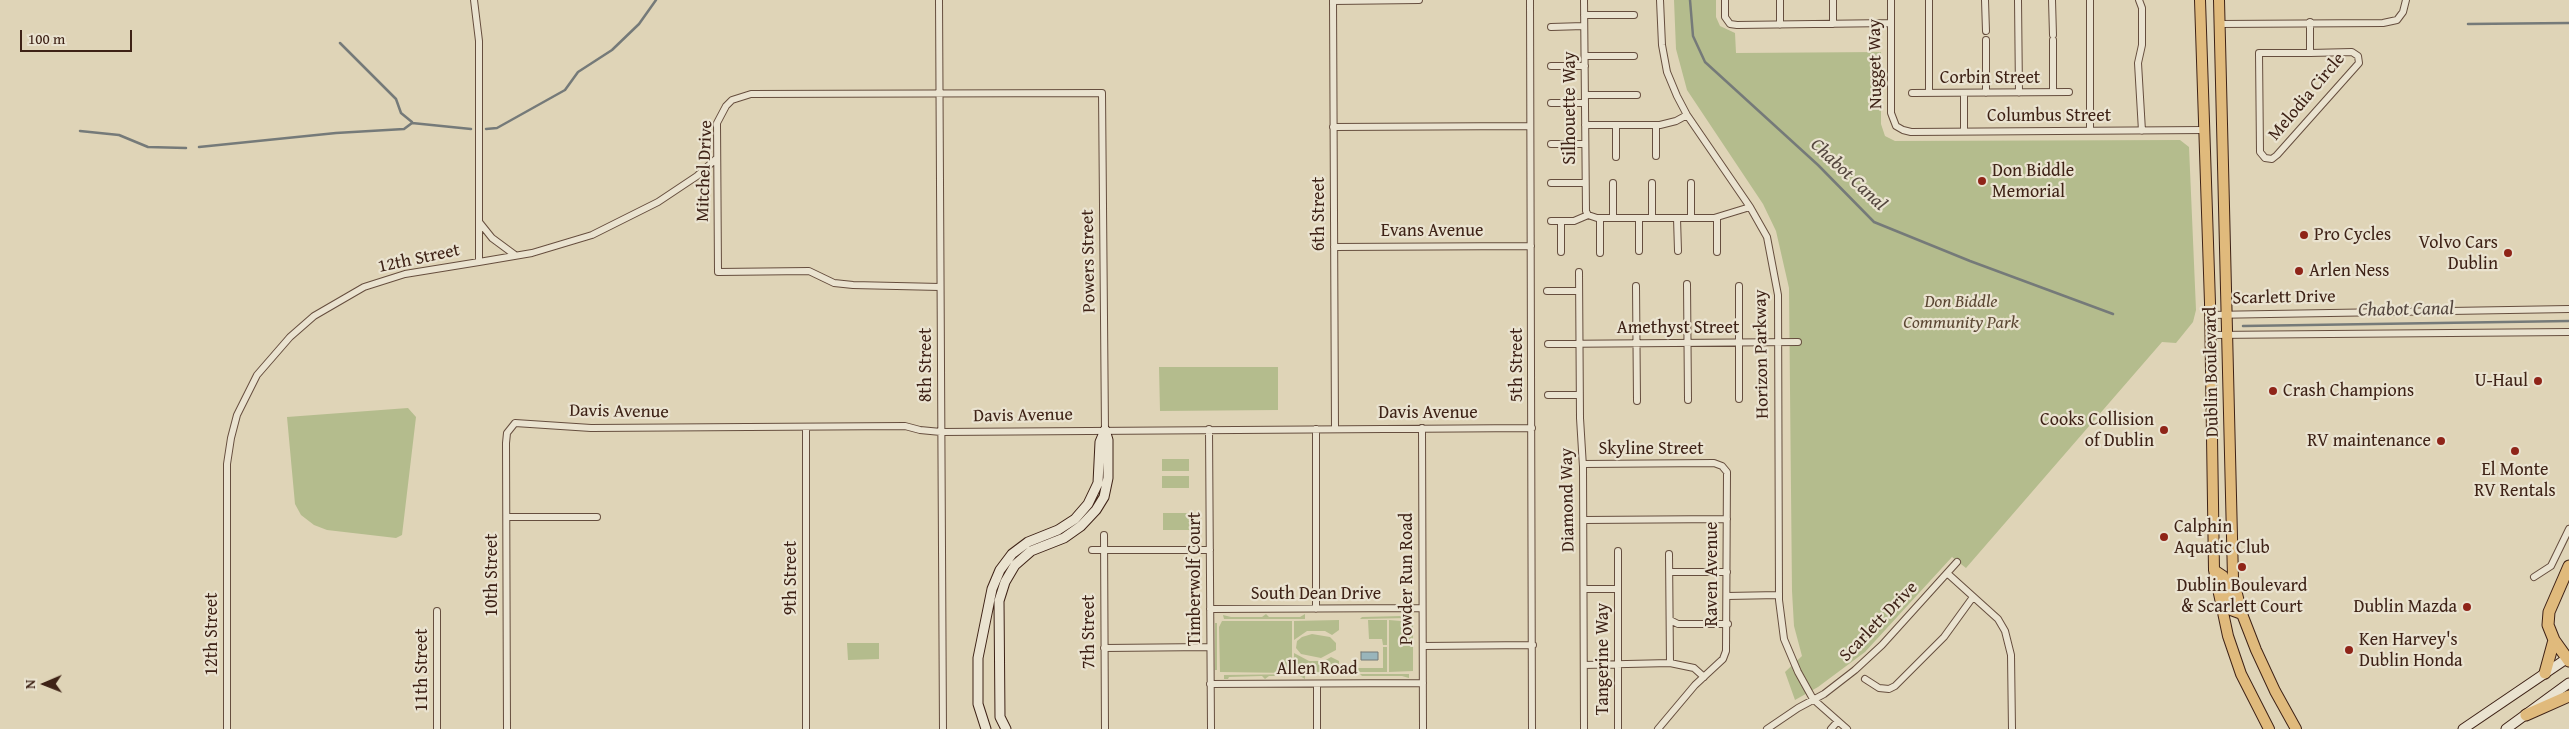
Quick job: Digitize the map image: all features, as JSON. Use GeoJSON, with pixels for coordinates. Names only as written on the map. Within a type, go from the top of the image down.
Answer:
{"type":"FeatureCollection","features":[{"type":"Feature","properties":{"kind":"highway"},"geometry":{"type":"LineString","coordinates":[[2568,659],[2554,640],[2548,625],[2549,612],[2569,566]]}},
{"type":"Feature","properties":{"kind":"highway"},"geometry":{"type":"LineString","coordinates":[[2545,673],[2554,640]]}},
{"type":"Feature","properties":{"kind":"highway"},"geometry":{"type":"LineString","coordinates":[[2526,715],[2569,696]]}},
{"type":"Feature","properties":{"kind":"main road","name":"Dublin Boulevard"},"geometry":{"type":"LineString","coordinates":[[2200,0],[2211,334],[2214,570],[2230,644],[2241,674],[2269,729]]}},
{"type":"Feature","properties":{"kind":"main road","name":"Dublin Boulevard"},"geometry":{"type":"LineString","coordinates":[[2219,0],[2233,578],[2242,614],[2275,691],[2296,729]]}},
{"type":"Feature","properties":{"kind":"main road"},"geometry":{"type":"LineString","coordinates":[[2214,570],[2223,576],[2231,610],[2242,614]]}},
{"type":"Feature","properties":{"kind":"street","name":"12th Street"},"geometry":{"type":"LineString","coordinates":[[227,729],[227,464],[231,438],[246,394],[257,375],[290,337],[314,316],[364,287],[405,274],[479,262],[479,41],[474,0]]}},
{"type":"Feature","properties":{"kind":"street","name":"8th Street"},"geometry":{"type":"LineString","coordinates":[[939,0],[943,729]]}},
{"type":"Feature","properties":{"kind":"street"},"geometry":{"type":"LineString","coordinates":[[1333,0],[1419,0]]}},
{"type":"Feature","properties":{"kind":"street","name":"6th Street"},"geometry":{"type":"LineString","coordinates":[[1333,0],[1334,428]]}},
{"type":"Feature","properties":{"kind":"street","name":"5th Street"},"geometry":{"type":"LineString","coordinates":[[1530,0],[1532,729]]}},
{"type":"Feature","properties":{"kind":"street","name":"Silhouette Way"},"geometry":{"type":"LineString","coordinates":[[1584,0],[1586,211],[1588,215]]}},
{"type":"Feature","properties":{"kind":"street","name":"Horizon Parkway"},"geometry":{"type":"LineString","coordinates":[[1660,0],[1662,45],[1667,72],[1687,115],[1750,207],[1767,237],[1778,295],[1779,595],[1784,639],[1798,672],[1813,699],[1847,729]]}},
{"type":"Feature","properties":{"kind":"street"},"geometry":{"type":"LineString","coordinates":[[1725,0],[1725,17],[1730,24],[1891,24]]}},
{"type":"Feature","properties":{"kind":"street"},"geometry":{"type":"LineString","coordinates":[[1780,0],[1780,25]]}},
{"type":"Feature","properties":{"kind":"street"},"geometry":{"type":"LineString","coordinates":[[1833,0],[1833,24]]}},
{"type":"Feature","properties":{"kind":"street","name":"Nugget Way"},"geometry":{"type":"LineString","coordinates":[[1891,0],[1891,113],[1896,126]]}},
{"type":"Feature","properties":{"kind":"street"},"geometry":{"type":"LineString","coordinates":[[1929,0],[1929,93]]}},
{"type":"Feature","properties":{"kind":"street"},"geometry":{"type":"LineString","coordinates":[[1986,0],[1986,31]]}},
{"type":"Feature","properties":{"kind":"street"},"geometry":{"type":"LineString","coordinates":[[2018,0],[2019,93]]}},
{"type":"Feature","properties":{"kind":"street"},"geometry":{"type":"LineString","coordinates":[[2052,0],[2053,92]]}},
{"type":"Feature","properties":{"kind":"street"},"geometry":{"type":"LineString","coordinates":[[2090,0],[2090,131]]}},
{"type":"Feature","properties":{"kind":"street"},"geometry":{"type":"LineString","coordinates":[[2139,0],[2142,8],[2142,45],[2138,62],[2142,131]]}},
{"type":"Feature","properties":{"kind":"street"},"geometry":{"type":"LineString","coordinates":[[2220,24],[2383,23],[2396,20],[2403,12],[2406,0]]}},
{"type":"Feature","properties":{"kind":"street"},"geometry":{"type":"LineString","coordinates":[[1584,15],[1634,14]]}},
{"type":"Feature","properties":{"kind":"street","name":"Melodia Circle"},"geometry":{"type":"LineString","coordinates":[[2310,22],[2310,52]]}},
{"type":"Feature","properties":{"kind":"street"},"geometry":{"type":"LineString","coordinates":[[1551,27],[1584,26]]}},
{"type":"Feature","properties":{"kind":"street"},"geometry":{"type":"LineString","coordinates":[[1986,40],[1986,93]]}},
{"type":"Feature","properties":{"kind":"street","name":"Melodia Circle"},"geometry":{"type":"LineString","coordinates":[[2310,52],[2352,52],[2358,56],[2359,62],[2277,156],[2272,159],[2265,158],[2260,152],[2259,53],[2310,52]]}},
{"type":"Feature","properties":{"kind":"street"},"geometry":{"type":"LineString","coordinates":[[1584,56],[1634,56]]}},
{"type":"Feature","properties":{"kind":"street"},"geometry":{"type":"LineString","coordinates":[[1551,66],[1585,66]]}},
{"type":"Feature","properties":{"kind":"street","name":"Corbin Street"},"geometry":{"type":"LineString","coordinates":[[1912,93],[2069,92]]}},
{"type":"Feature","properties":{"kind":"street","name":"Mitchel Drive"},"geometry":{"type":"LineString","coordinates":[[940,286],[834,283],[809,271],[718,272],[717,158],[720,114],[732,100],[751,94],[1102,93]]}},
{"type":"Feature","properties":{"kind":"street","name":"Powers Street"},"geometry":{"type":"LineString","coordinates":[[1102,93],[1105,430]]}},
{"type":"Feature","properties":{"kind":"street"},"geometry":{"type":"LineString","coordinates":[[1964,93],[1964,132]]}},
{"type":"Feature","properties":{"kind":"street"},"geometry":{"type":"LineString","coordinates":[[1585,95],[1637,95]]}},
{"type":"Feature","properties":{"kind":"street"},"geometry":{"type":"LineString","coordinates":[[1551,103],[1585,103]]}},
{"type":"Feature","properties":{"kind":"street"},"geometry":{"type":"LineString","coordinates":[[1585,125],[1668,124],[1687,115]]}},
{"type":"Feature","properties":{"kind":"street"},"geometry":{"type":"LineString","coordinates":[[1616,125],[1616,157]]}},
{"type":"Feature","properties":{"kind":"street"},"geometry":{"type":"LineString","coordinates":[[1656,125],[1656,156]]}},
{"type":"Feature","properties":{"kind":"street"},"geometry":{"type":"LineString","coordinates":[[1333,127],[1530,126]]}},
{"type":"Feature","properties":{"kind":"street","name":"Columbus Street"},"geometry":{"type":"LineString","coordinates":[[1896,126],[1912,132],[2204,130]]}},
{"type":"Feature","properties":{"kind":"street"},"geometry":{"type":"LineString","coordinates":[[1551,144],[1585,144]]}},
{"type":"Feature","properties":{"kind":"street"},"geometry":{"type":"LineString","coordinates":[[479,262],[561,245],[592,235],[658,202],[697,176],[717,158]]}},
{"type":"Feature","properties":{"kind":"street"},"geometry":{"type":"LineString","coordinates":[[1551,183],[1586,183]]}},
{"type":"Feature","properties":{"kind":"street"},"geometry":{"type":"LineString","coordinates":[[1652,183],[1652,218]]}},
{"type":"Feature","properties":{"kind":"street"},"geometry":{"type":"LineString","coordinates":[[1691,183],[1691,218]]}},
{"type":"Feature","properties":{"kind":"street"},"geometry":{"type":"LineString","coordinates":[[1613,184],[1613,218]]}},
{"type":"Feature","properties":{"kind":"street"},"geometry":{"type":"LineString","coordinates":[[1551,221],[1574,221],[1588,215],[1600,218],[1717,218],[1750,207]]}},
{"type":"Feature","properties":{"kind":"street"},"geometry":{"type":"LineString","coordinates":[[1600,218],[1600,253]]}},
{"type":"Feature","properties":{"kind":"street"},"geometry":{"type":"LineString","coordinates":[[1639,218],[1639,251]]}},
{"type":"Feature","properties":{"kind":"street"},"geometry":{"type":"LineString","coordinates":[[1677,218],[1678,251]]}},
{"type":"Feature","properties":{"kind":"street"},"geometry":{"type":"LineString","coordinates":[[1717,218],[1717,252]]}},
{"type":"Feature","properties":{"kind":"street"},"geometry":{"type":"LineString","coordinates":[[1561,221],[1561,252]]}},
{"type":"Feature","properties":{"kind":"street"},"geometry":{"type":"LineString","coordinates":[[479,222],[492,238],[515,255]]}},
{"type":"Feature","properties":{"kind":"street","name":"Evans Avenue"},"geometry":{"type":"LineString","coordinates":[[1334,247],[1531,246]]}},
{"type":"Feature","properties":{"kind":"street","name":"Diamond Way"},"geometry":{"type":"LineString","coordinates":[[1579,272],[1580,395],[1584,464],[1584,729]]}},
{"type":"Feature","properties":{"kind":"street"},"geometry":{"type":"LineString","coordinates":[[1687,284],[1688,400]]}},
{"type":"Feature","properties":{"kind":"street"},"geometry":{"type":"LineString","coordinates":[[1636,286],[1637,400]]}},
{"type":"Feature","properties":{"kind":"street"},"geometry":{"type":"LineString","coordinates":[[1738,286],[1739,399]]}},
{"type":"Feature","properties":{"kind":"street"},"geometry":{"type":"LineString","coordinates":[[1547,291],[1579,291]]}},
{"type":"Feature","properties":{"kind":"street","name":"Scarlett Drive"},"geometry":{"type":"LineString","coordinates":[[2210,315],[2569,309]]}},
{"type":"Feature","properties":{"kind":"street","name":"Scarlett Drive"},"geometry":{"type":"LineString","coordinates":[[2211,334],[2569,332]]}},
{"type":"Feature","properties":{"kind":"street","name":"Amethyst Street"},"geometry":{"type":"LineString","coordinates":[[1548,344],[1798,342]]}},
{"type":"Feature","properties":{"kind":"street"},"geometry":{"type":"LineString","coordinates":[[1548,395],[1580,395]]}},
{"type":"Feature","properties":{"kind":"street","name":"Davis Avenue"},"geometry":{"type":"LineString","coordinates":[[515,423],[591,428],[905,426],[941,432],[1532,428]]}},
{"type":"Feature","properties":{"kind":"street","name":"10th Street"},"geometry":{"type":"LineString","coordinates":[[507,729],[506,442],[507,433],[515,423]]}},
{"type":"Feature","properties":{"kind":"street","name":"9th Street"},"geometry":{"type":"LineString","coordinates":[[806,427],[806,729]]}},
{"type":"Feature","properties":{"kind":"street","name":"Powder Run Road"},"geometry":{"type":"LineString","coordinates":[[1422,428],[1423,729]]}},
{"type":"Feature","properties":{"kind":"street","name":"Timberwolf Court"},"geometry":{"type":"LineString","coordinates":[[1209,429],[1211,729]]}},
{"type":"Feature","properties":{"kind":"street"},"geometry":{"type":"LineString","coordinates":[[1316,429],[1316,609]]}},
{"type":"Feature","properties":{"kind":"street"},"geometry":{"type":"LineString","coordinates":[[986,729],[978,704],[978,658],[992,589],[1000,570],[1012,554],[1028,542],[1058,530],[1075,519],[1088,504],[1098,483],[1100,442],[1105,430]]}},
{"type":"Feature","properties":{"kind":"street"},"geometry":{"type":"LineString","coordinates":[[1006,729],[1000,717],[999,630],[999,601],[1005,582],[1016,565],[1031,551],[1070,534],[1081,526],[1096,510],[1104,497],[1108,478],[1108,440],[1105,430]]}},
{"type":"Feature","properties":{"kind":"street","name":"Skyline Street"},"geometry":{"type":"LineString","coordinates":[[1584,464],[1714,463],[1719,465]]}},
{"type":"Feature","properties":{"kind":"street","name":"Raven Avenue"},"geometry":{"type":"LineString","coordinates":[[1658,729],[1723,659],[1728,640],[1727,472],[1719,465]]}},
{"type":"Feature","properties":{"kind":"street"},"geometry":{"type":"LineString","coordinates":[[507,517],[597,517]]}},
{"type":"Feature","properties":{"kind":"street"},"geometry":{"type":"LineString","coordinates":[[1584,520],[1727,519]]}},
{"type":"Feature","properties":{"kind":"street"},"geometry":{"type":"LineString","coordinates":[[2534,577],[2551,566],[2569,529]]}},
{"type":"Feature","properties":{"kind":"street","name":"7th Street"},"geometry":{"type":"LineString","coordinates":[[1104,535],[1105,729]]}},
{"type":"Feature","properties":{"kind":"street"},"geometry":{"type":"LineString","coordinates":[[1092,550],[1210,550]]}},
{"type":"Feature","properties":{"kind":"street","name":"Tangerine Way"},"geometry":{"type":"LineString","coordinates":[[1618,551],[1618,729]]}},
{"type":"Feature","properties":{"kind":"street"},"geometry":{"type":"LineString","coordinates":[[1669,554],[1670,663]]}},
{"type":"Feature","properties":{"kind":"street","name":"Scarlett Drive"},"geometry":{"type":"LineString","coordinates":[[1767,729],[1855,670],[1882,646],[1957,562]]}},
{"type":"Feature","properties":{"kind":"street"},"geometry":{"type":"LineString","coordinates":[[1670,572],[1727,572]]}},
{"type":"Feature","properties":{"kind":"street"},"geometry":{"type":"LineString","coordinates":[[1947,573],[1998,619],[2009,641],[2012,729]]}},
{"type":"Feature","properties":{"kind":"street"},"geometry":{"type":"LineString","coordinates":[[1584,589],[1618,588]]}},
{"type":"Feature","properties":{"kind":"street"},"geometry":{"type":"LineString","coordinates":[[1727,596],[1779,595]]}},
{"type":"Feature","properties":{"kind":"street"},"geometry":{"type":"LineString","coordinates":[[1865,678],[1878,688],[1889,689],[1895,686],[1944,637],[1973,597]]}},
{"type":"Feature","properties":{"kind":"street","name":"South Dean Drive"},"geometry":{"type":"LineString","coordinates":[[1210,609],[1422,608]]}},
{"type":"Feature","properties":{"kind":"street","name":"11th Street"},"geometry":{"type":"LineString","coordinates":[[436,611],[437,729]]}},
{"type":"Feature","properties":{"kind":"street"},"geometry":{"type":"LineString","coordinates":[[1670,620],[1678,624],[1728,624]]}},
{"type":"Feature","properties":{"kind":"street"},"geometry":{"type":"LineString","coordinates":[[1422,646],[1533,645]]}},
{"type":"Feature","properties":{"kind":"street"},"geometry":{"type":"LineString","coordinates":[[1104,648],[1210,647]]}},
{"type":"Feature","properties":{"kind":"street"},"geometry":{"type":"LineString","coordinates":[[2463,729],[2568,659]]}},
{"type":"Feature","properties":{"kind":"street"},"geometry":{"type":"LineString","coordinates":[[1584,665],[1670,663],[1694,668],[1704,678]]}},
{"type":"Feature","properties":{"kind":"street","name":"Allen Road"},"geometry":{"type":"LineString","coordinates":[[1210,684],[1423,683]]}},
{"type":"Feature","properties":{"kind":"street"},"geometry":{"type":"LineString","coordinates":[[2506,729],[2569,683]]}},
{"type":"Feature","properties":{"kind":"street"},"geometry":{"type":"LineString","coordinates":[[1317,684],[1317,729]]}},
{"type":"Feature","properties":{"kind":"street"},"geometry":{"type":"LineString","coordinates":[[1832,729],[1838,721]]}},
{"type":"Feature","properties":{"kind":"green space","name":"Don Biddle Community Park"},"geometry":{"type":"Polygon","coordinates":[[[1674,0],[1716,0],[1716,17],[1720,26],[1735,33],[1736,53],[1881,52],[1881,124],[1885,136],[1895,141],[2180,140],[2189,147],[2196,310],[2193,322],[2176,343],[2162,342],[1966,568],[1952,557],[1865,652],[1818,687],[1795,700],[1785,672],[1802,656],[1794,626],[1792,591],[1789,288],[1776,231],[1763,204],[1687,90],[1676,49],[1674,0]]]}},
{"type":"Feature","properties":{"kind":"green space"},"geometry":{"type":"Polygon","coordinates":[[[1159,367],[1278,367],[1278,410],[1160,411],[1159,367]]]}},
{"type":"Feature","properties":{"kind":"green space"},"geometry":{"type":"Polygon","coordinates":[[[408,408],[416,417],[402,535],[396,538],[327,530],[314,525],[301,515],[295,504],[287,417],[408,408]]]}},
{"type":"Feature","properties":{"kind":"green space"},"geometry":{"type":"Polygon","coordinates":[[[1162,459],[1189,459],[1189,471],[1162,471],[1162,459]]]}},
{"type":"Feature","properties":{"kind":"green space"},"geometry":{"type":"Polygon","coordinates":[[[1162,476],[1189,476],[1189,488],[1162,488],[1162,476]]]}},
{"type":"Feature","properties":{"kind":"green space"},"geometry":{"type":"Polygon","coordinates":[[[1163,513],[1191,513],[1192,530],[1163,530],[1163,513]]]}},
{"type":"Feature","properties":{"kind":"green space"},"geometry":{"type":"Polygon","coordinates":[[[1266,614],[1269,617],[1300,617],[1305,614],[1305,619],[1224,619],[1223,615],[1231,617],[1262,617],[1266,614]]]}},
{"type":"Feature","properties":{"kind":"green space"},"geometry":{"type":"Polygon","coordinates":[[[1408,614],[1408,618],[1360,619],[1362,617],[1402,616],[1408,614]]]}},
{"type":"Feature","properties":{"kind":"green space"},"geometry":{"type":"Polygon","coordinates":[[[1339,620],[1339,630],[1332,635],[1325,631],[1307,631],[1294,640],[1294,621],[1339,620]]]}},
{"type":"Feature","properties":{"kind":"green space"},"geometry":{"type":"Polygon","coordinates":[[[1368,620],[1387,620],[1387,645],[1383,645],[1382,639],[1369,639],[1368,620]]]}},
{"type":"Feature","properties":{"kind":"green space"},"geometry":{"type":"Polygon","coordinates":[[[1389,620],[1413,622],[1413,671],[1389,672],[1389,620]]]}},
{"type":"Feature","properties":{"kind":"green space"},"geometry":{"type":"Polygon","coordinates":[[[1222,621],[1292,621],[1292,673],[1220,672],[1219,627],[1222,621]]]}},
{"type":"Feature","properties":{"kind":"green space"},"geometry":{"type":"Polygon","coordinates":[[[1215,623],[1217,623],[1217,670],[1215,670],[1215,623]]]}},
{"type":"Feature","properties":{"kind":"green space"},"geometry":{"type":"Polygon","coordinates":[[[1312,634],[1330,637],[1336,643],[1336,650],[1321,658],[1301,654],[1296,648],[1297,641],[1302,637],[1312,634]]]}},
{"type":"Feature","properties":{"kind":"green space"},"geometry":{"type":"Polygon","coordinates":[[[847,643],[879,643],[879,659],[848,660],[847,643]]]}},
{"type":"Feature","properties":{"kind":"green space"},"geometry":{"type":"Polygon","coordinates":[[[1383,647],[1387,647],[1387,672],[1352,672],[1352,668],[1383,668],[1383,647]]]}},
{"type":"Feature","properties":{"kind":"green space"},"geometry":{"type":"Polygon","coordinates":[[[1294,653],[1309,661],[1324,661],[1331,657],[1339,661],[1339,672],[1294,673],[1294,653]]]}},
{"type":"Feature","properties":{"kind":"green space"},"geometry":{"type":"Polygon","coordinates":[[[1305,674],[1305,679],[1300,676],[1269,676],[1265,679],[1262,676],[1229,677],[1224,679],[1224,675],[1305,674]]]}},
{"type":"Feature","properties":{"kind":"green space"},"geometry":{"type":"Polygon","coordinates":[[[1360,674],[1409,674],[1409,678],[1402,676],[1362,676],[1360,674]]]}},
{"type":"Feature","properties":{"kind":"water"},"geometry":{"type":"Polygon","coordinates":[[[1361,652],[1378,652],[1378,660],[1361,660],[1361,652]]]}},
{"type":"Feature","properties":{"kind":"waterway"},"geometry":{"type":"LineString","coordinates":[[486,129],[497,128],[565,90],[578,72],[612,50],[639,24],[656,0]]}},
{"type":"Feature","properties":{"kind":"waterway","name":"Chabot Canal"},"geometry":{"type":"LineString","coordinates":[[1690,0],[1693,36],[1705,62],[1818,165],[1874,222],[1970,261],[2113,314]]}},
{"type":"Feature","properties":{"kind":"waterway"},"geometry":{"type":"LineString","coordinates":[[2468,24],[2569,23]]}},
{"type":"Feature","properties":{"kind":"waterway"},"geometry":{"type":"LineString","coordinates":[[340,43],[396,99],[401,113],[412,122]]}},
{"type":"Feature","properties":{"kind":"waterway"},"geometry":{"type":"LineString","coordinates":[[199,147],[336,133],[404,129],[412,123],[471,129]]}},
{"type":"Feature","properties":{"kind":"waterway"},"geometry":{"type":"LineString","coordinates":[[80,131],[119,135],[148,147],[186,148]]}},
{"type":"Feature","properties":{"kind":"waterway","name":"Chabot Canal"},"geometry":{"type":"LineString","coordinates":[[2243,326],[2569,321]]}},
{"type":"Feature","properties":{"kind":"place","name":"Don Biddle Memorial"},"geometry":{"type":"Point","coordinates":[1982,181]}},
{"type":"Feature","properties":{"kind":"place","name":"Pro Cycles"},"geometry":{"type":"Point","coordinates":[2304,235]}},
{"type":"Feature","properties":{"kind":"place","name":"Volvo Cars Dublin"},"geometry":{"type":"Point","coordinates":[2508,253]}},
{"type":"Feature","properties":{"kind":"place","name":"Arlen Ness"},"geometry":{"type":"Point","coordinates":[2299,271]}},
{"type":"Feature","properties":{"kind":"place","name":"U-Haul"},"geometry":{"type":"Point","coordinates":[2538,381]}},
{"type":"Feature","properties":{"kind":"place","name":"Crash Champions"},"geometry":{"type":"Point","coordinates":[2273,391]}},
{"type":"Feature","properties":{"kind":"place","name":"Cooks Collision of Dublin"},"geometry":{"type":"Point","coordinates":[2164,430]}},
{"type":"Feature","properties":{"kind":"place","name":"RV maintenance"},"geometry":{"type":"Point","coordinates":[2441,441]}},
{"type":"Feature","properties":{"kind":"place","name":"El Monte RV Rentals"},"geometry":{"type":"Point","coordinates":[2515,451]}},
{"type":"Feature","properties":{"kind":"place","name":"Calphin Aquatic Club"},"geometry":{"type":"Point","coordinates":[2164,537]}},
{"type":"Feature","properties":{"kind":"place","name":"Dublin Boulevard & Scarlett Court"},"geometry":{"type":"Point","coordinates":[2242,567]}},
{"type":"Feature","properties":{"kind":"place","name":"Dublin Mazda"},"geometry":{"type":"Point","coordinates":[2467,607]}},
{"type":"Feature","properties":{"kind":"place","name":"Ken Harvey's Dublin Honda"},"geometry":{"type":"Point","coordinates":[2349,650]}}]}
